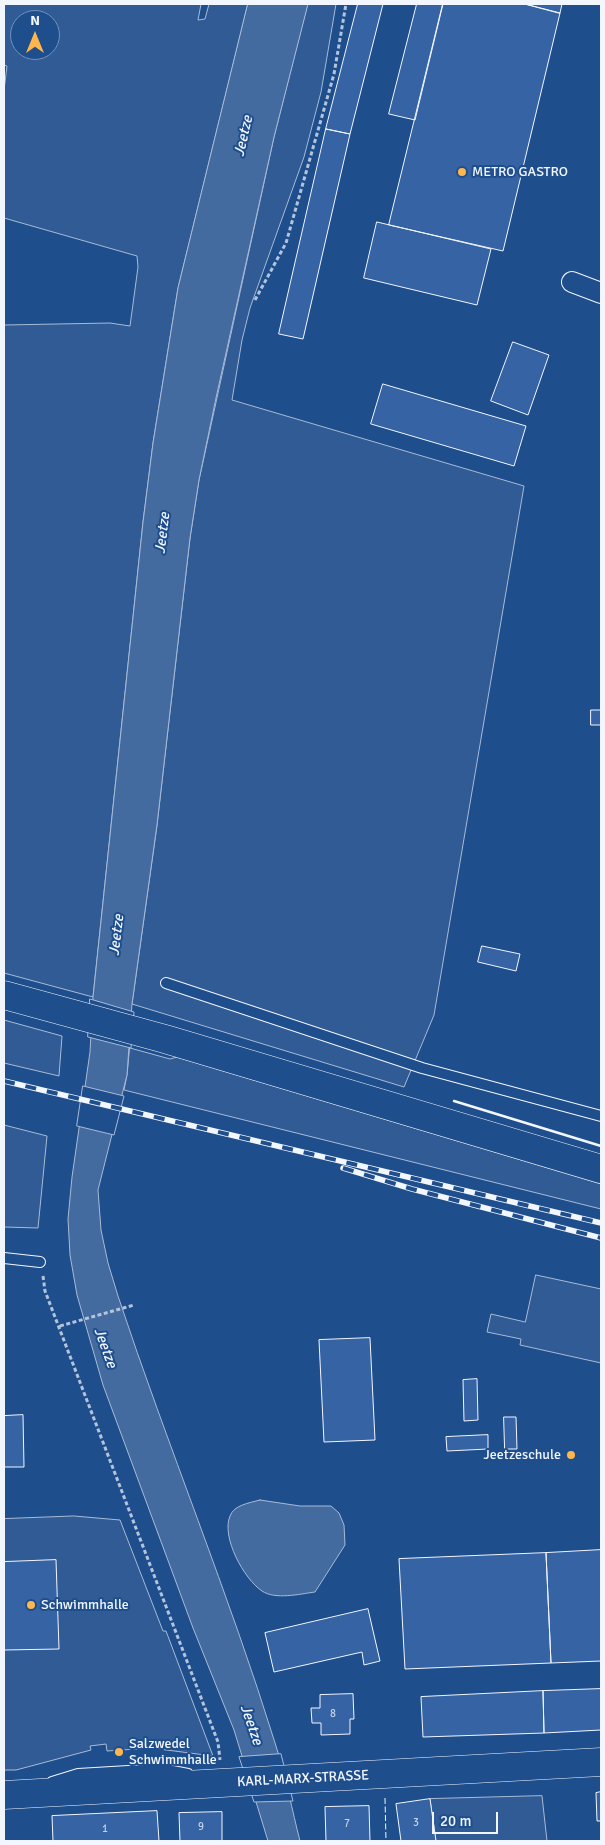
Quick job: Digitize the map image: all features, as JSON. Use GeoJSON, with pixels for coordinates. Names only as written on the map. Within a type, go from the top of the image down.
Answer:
{"type":"FeatureCollection","features":[{"type":"Feature","properties":{"kind":"main road"},"geometry":{"type":"LineString","coordinates":[[4,995],[165,1039],[601,1170]]}},
{"type":"Feature","properties":{"kind":"main road","name":"KARL-MARX-STRASSE"},"geometry":{"type":"LineString","coordinates":[[8,1794],[228,1776],[300,1779],[601,1762]]}},
{"type":"Feature","properties":{"kind":"street"},"geometry":{"type":"LineString","coordinates":[[572,282],[601,293]]}},
{"type":"Feature","properties":{"kind":"lane"},"geometry":{"type":"LineString","coordinates":[[166,983],[422,1068],[601,1116]]}},
{"type":"Feature","properties":{"kind":"lane"},"geometry":{"type":"LineString","coordinates":[[4,1258],[40,1262]]}},
{"type":"Feature","properties":{"kind":"path"},"geometry":{"type":"LineString","coordinates":[[255,300],[286,243],[334,74],[346,4]]}},
{"type":"Feature","properties":{"kind":"path"},"geometry":{"type":"LineString","coordinates":[[40,1262],[45,1291],[218,1742],[228,1776]]}},
{"type":"Feature","properties":{"kind":"path"},"geometry":{"type":"LineString","coordinates":[[60,1326],[134,1305]]}},
{"type":"Feature","properties":{"kind":"shaded area"},"geometry":{"type":"Polygon","coordinates":[[[4,4],[201,4],[198,20],[205,19],[209,4],[248,4],[178,288],[153,443],[93,997],[4,973],[4,325],[110,323],[130,326],[138,267],[137,256],[4,218],[4,90],[7,66],[4,65],[4,4]]]}},
{"type":"Feature","properties":{"kind":"shaded area"},"geometry":{"type":"Polygon","coordinates":[[[308,4],[336,4],[321,92],[304,157],[250,308],[242,340],[232,400],[524,486],[434,1015],[404,1087],[132,1004],[157,825],[190,538],[199,480],[274,137],[308,4]]]}},
{"type":"Feature","properties":{"kind":"shaded area"},"geometry":{"type":"Polygon","coordinates":[[[4,1020],[62,1036],[59,1076],[4,1063],[4,1020]]]}},
{"type":"Feature","properties":{"kind":"shaded area"},"geometry":{"type":"Polygon","coordinates":[[[130,1048],[170,1059],[177,1057],[601,1184],[601,1209],[124,1090],[130,1048]]]}},
{"type":"Feature","properties":{"kind":"shaded area"},"geometry":{"type":"Polygon","coordinates":[[[4,1125],[47,1136],[38,1228],[4,1227],[4,1125]]]}},
{"type":"Feature","properties":{"kind":"shaded area"},"geometry":{"type":"Polygon","coordinates":[[[536,1275],[601,1289],[601,1363],[520,1345],[521,1339],[487,1332],[491,1314],[525,1322],[536,1275]]]}},
{"type":"Feature","properties":{"kind":"shaded area"},"geometry":{"type":"Polygon","coordinates":[[[74,1516],[120,1520],[163,1631],[166,1631],[213,1756],[151,1748],[107,1751],[106,1744],[90,1746],[91,1750],[16,1770],[4,1770],[4,1519],[74,1516]]]}},
{"type":"Feature","properties":{"kind":"shaded area"},"geometry":{"type":"Polygon","coordinates":[[[542,1796],[547,1841],[436,1841],[430,1799],[542,1796]]]}},
{"type":"Feature","properties":{"kind":"water","name":"Jeetze"},"geometry":{"type":"Polygon","coordinates":[[[248,4],[308,4],[274,137],[199,480],[190,538],[157,825],[132,1004],[127,1075],[98,1190],[101,1230],[118,1296],[258,1689],[280,1758],[300,1841],[268,1841],[234,1730],[193,1628],[103,1385],[77,1295],[70,1255],[68,1219],[72,1177],[90,1052],[93,997],[153,443],[178,288],[248,4]]]}},
{"type":"Feature","properties":{"kind":"water"},"geometry":{"type":"Polygon","coordinates":[[[260,1500],[300,1506],[331,1506],[339,1513],[344,1525],[345,1545],[315,1592],[288,1596],[267,1594],[255,1585],[242,1568],[231,1546],[228,1525],[230,1516],[238,1507],[260,1500]]]}},
{"type":"Feature","properties":{"kind":"pier"},"geometry":{"type":"Polygon","coordinates":[[[90,999],[134,1012],[131,1048],[88,1037],[90,999]]]}},
{"type":"Feature","properties":{"kind":"pier"},"geometry":{"type":"Polygon","coordinates":[[[83,1086],[124,1096],[114,1135],[77,1126],[83,1086]]]}},
{"type":"Feature","properties":{"kind":"pier"},"geometry":{"type":"Polygon","coordinates":[[[281,1754],[293,1801],[254,1802],[239,1757],[281,1754]]]}},
{"type":"Feature","properties":{"kind":"building"},"geometry":{"type":"Polygon","coordinates":[[[358,4],[383,4],[350,134],[326,129],[358,4]]]}},
{"type":"Feature","properties":{"kind":"building"},"geometry":{"type":"Polygon","coordinates":[[[417,4],[443,4],[415,120],[389,114],[417,4]]]}},
{"type":"Feature","properties":{"kind":"building","name":"METRO GASTRO"},"geometry":{"type":"Polygon","coordinates":[[[443,4],[525,4],[560,13],[503,251],[389,225],[443,4]]]}},
{"type":"Feature","properties":{"kind":"building"},"geometry":{"type":"Polygon","coordinates":[[[525,4],[562,4],[560,13],[525,4]]]}},
{"type":"Feature","properties":{"kind":"building"},"geometry":{"type":"Polygon","coordinates":[[[326,129],[350,134],[303,339],[279,334],[326,129]]]}},
{"type":"Feature","properties":{"kind":"building"},"geometry":{"type":"Polygon","coordinates":[[[377,222],[491,249],[477,305],[364,278],[377,222]]]}},
{"type":"Feature","properties":{"kind":"building"},"geometry":{"type":"Polygon","coordinates":[[[513,342],[549,355],[528,415],[491,401],[513,342]]]}},
{"type":"Feature","properties":{"kind":"building"},"geometry":{"type":"Polygon","coordinates":[[[383,384],[526,426],[514,466],[371,424],[383,384]]]}},
{"type":"Feature","properties":{"kind":"building"},"geometry":{"type":"Polygon","coordinates":[[[591,710],[601,710],[601,725],[591,725],[591,710]]]}},
{"type":"Feature","properties":{"kind":"building"},"geometry":{"type":"Polygon","coordinates":[[[482,946],[520,954],[516,971],[478,962],[482,946]]]}},
{"type":"Feature","properties":{"kind":"building"},"geometry":{"type":"Polygon","coordinates":[[[370,1338],[375,1440],[324,1442],[319,1340],[370,1338]]]}},
{"type":"Feature","properties":{"kind":"building"},"geometry":{"type":"Polygon","coordinates":[[[477,1379],[478,1420],[464,1421],[463,1380],[477,1379]]]}},
{"type":"Feature","properties":{"kind":"building"},"geometry":{"type":"Polygon","coordinates":[[[23,1415],[24,1467],[4,1467],[4,1416],[23,1415]]]}},
{"type":"Feature","properties":{"kind":"building"},"geometry":{"type":"Polygon","coordinates":[[[504,1417],[516,1417],[517,1449],[505,1449],[504,1417]]]}},
{"type":"Feature","properties":{"kind":"building"},"geometry":{"type":"Polygon","coordinates":[[[488,1435],[488,1449],[447,1451],[446,1437],[488,1435]]]}},
{"type":"Feature","properties":{"kind":"building"},"geometry":{"type":"Polygon","coordinates":[[[601,1550],[601,1661],[551,1663],[546,1553],[601,1550]]]}},
{"type":"Feature","properties":{"kind":"building"},"geometry":{"type":"Polygon","coordinates":[[[546,1553],[551,1663],[405,1669],[399,1559],[546,1553]]]}},
{"type":"Feature","properties":{"kind":"building","name":"Schwimmhalle"},"geometry":{"type":"Polygon","coordinates":[[[56,1560],[59,1649],[4,1650],[4,1562],[56,1560]]]}},
{"type":"Feature","properties":{"kind":"building"},"geometry":{"type":"Polygon","coordinates":[[[368,1609],[380,1661],[364,1665],[362,1652],[274,1672],[265,1633],[368,1609]]]}},
{"type":"Feature","properties":{"kind":"building"},"geometry":{"type":"Polygon","coordinates":[[[601,1689],[601,1730],[544,1733],[543,1691],[601,1689]]]}},
{"type":"Feature","properties":{"kind":"building"},"geometry":{"type":"Polygon","coordinates":[[[543,1691],[544,1733],[423,1737],[421,1697],[543,1691]]]}},
{"type":"Feature","properties":{"kind":"building"},"geometry":{"type":"Polygon","coordinates":[[[353,1694],[354,1719],[350,1719],[350,1734],[321,1735],[321,1723],[312,1723],[311,1708],[320,1708],[320,1695],[353,1694]]]}},
{"type":"Feature","properties":{"kind":"building"},"geometry":{"type":"Polygon","coordinates":[[[601,1792],[601,1821],[597,1821],[596,1793],[601,1792]]]}},
{"type":"Feature","properties":{"kind":"building"},"geometry":{"type":"Polygon","coordinates":[[[430,1799],[436,1841],[401,1841],[396,1804],[430,1799]]]}},
{"type":"Feature","properties":{"kind":"building"},"geometry":{"type":"Polygon","coordinates":[[[369,1806],[370,1841],[326,1841],[325,1807],[369,1806]]]}},
{"type":"Feature","properties":{"kind":"building"},"geometry":{"type":"Polygon","coordinates":[[[157,1811],[159,1841],[53,1841],[52,1816],[157,1811]]]}},
{"type":"Feature","properties":{"kind":"building"},"geometry":{"type":"Polygon","coordinates":[[[222,1812],[222,1841],[180,1841],[179,1813],[222,1812]]]}},
{"type":"Feature","properties":{"kind":"railway"},"geometry":{"type":"LineString","coordinates":[[4,1081],[601,1223]]}},
{"type":"Feature","properties":{"kind":"railway"},"geometry":{"type":"LineString","coordinates":[[343,1168],[412,1189],[601,1238]]}},
{"type":"Feature","properties":{"kind":"fence"},"geometry":{"type":"LineString","coordinates":[[385,1798],[386,1841]]}},
{"type":"Feature","properties":{"kind":"wall"},"geometry":{"type":"LineString","coordinates":[[454,1101],[601,1146]]}},
{"type":"Feature","properties":{"kind":"place","name":"METRO GASTRO"},"geometry":{"type":"Point","coordinates":[462,172]}},
{"type":"Feature","properties":{"kind":"place","name":"Jeetzeschule"},"geometry":{"type":"Point","coordinates":[571,1455]}},
{"type":"Feature","properties":{"kind":"place","name":"Schwimmhalle"},"geometry":{"type":"Point","coordinates":[31,1605]}},
{"type":"Feature","properties":{"kind":"place","name":"Salzwedel Schwimmhalle"},"geometry":{"type":"Point","coordinates":[119,1752]}}]}
